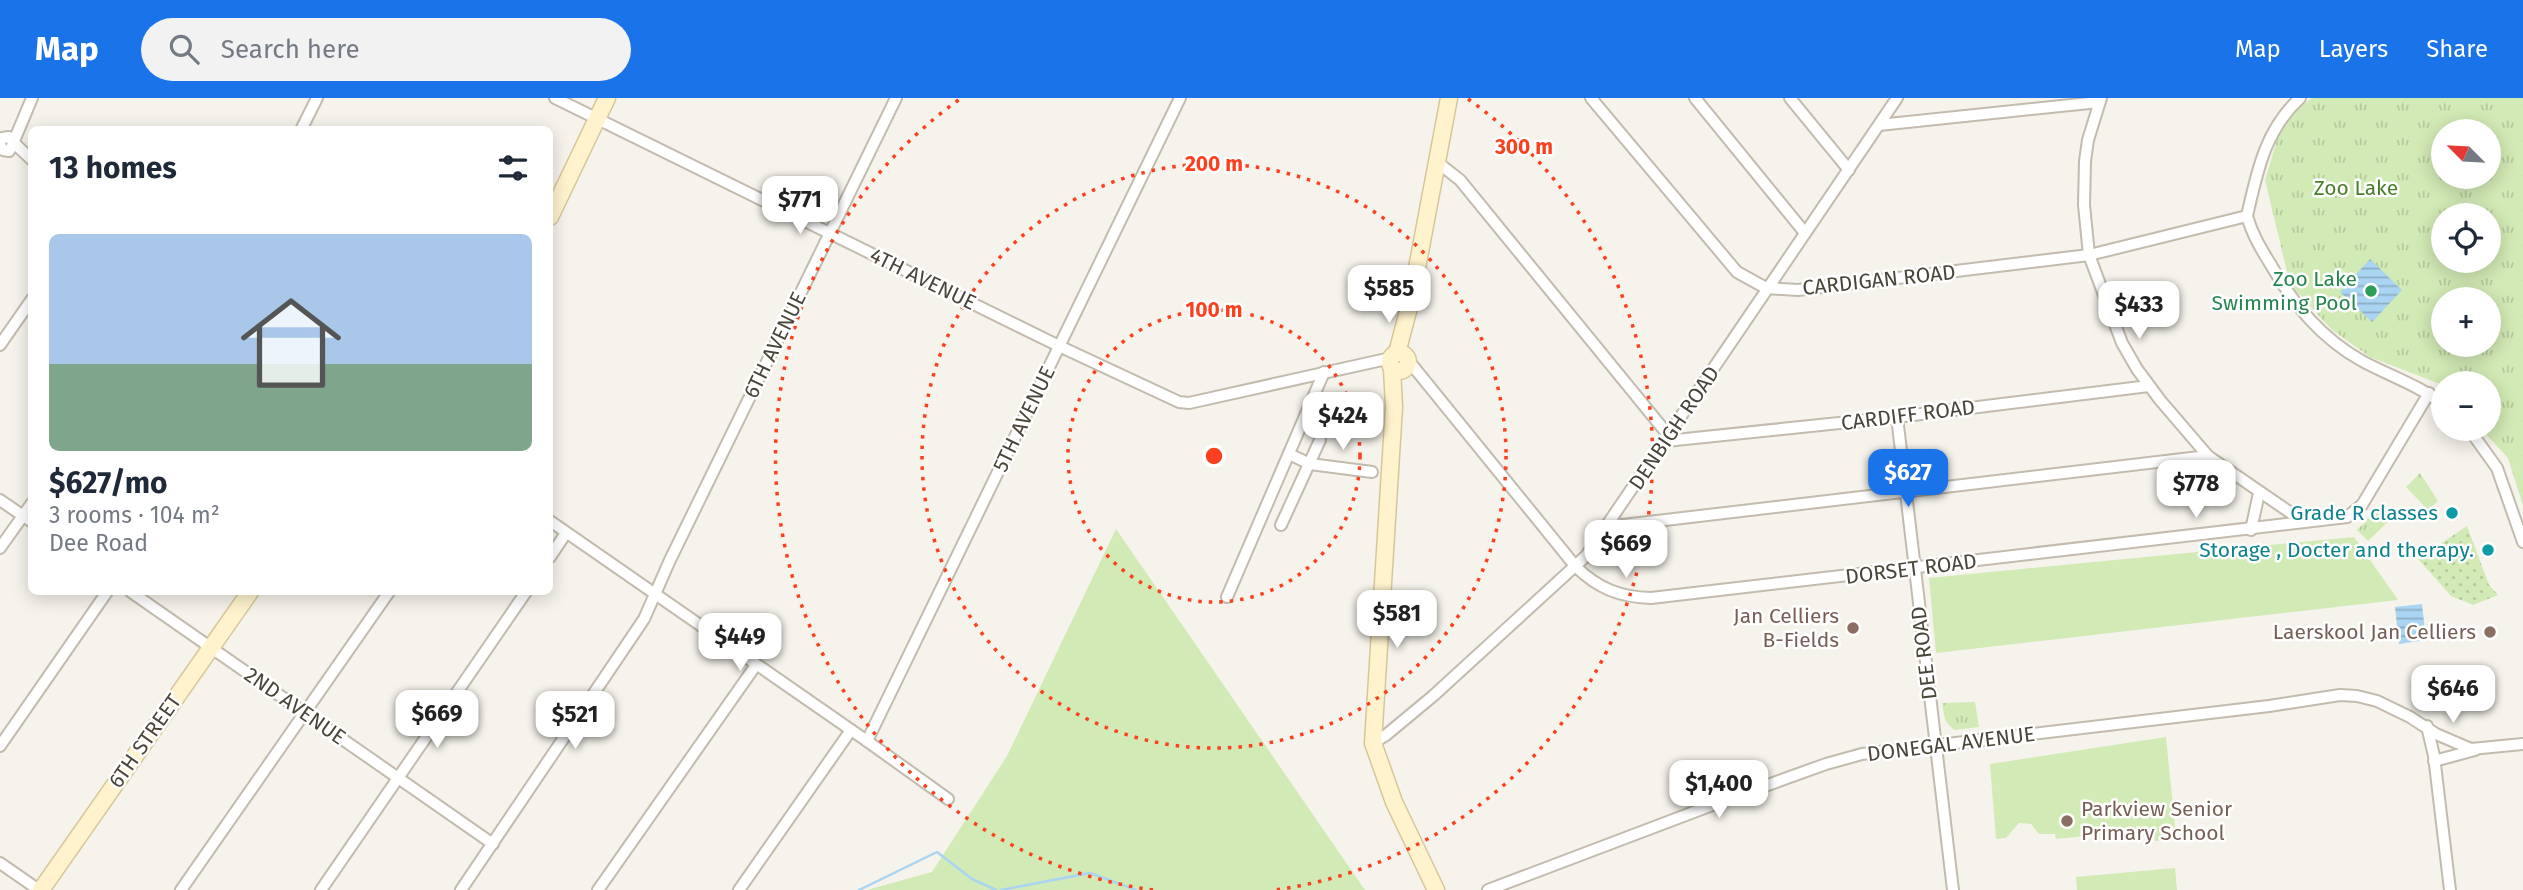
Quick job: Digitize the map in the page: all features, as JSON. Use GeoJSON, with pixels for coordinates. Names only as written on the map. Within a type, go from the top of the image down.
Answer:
{"type":"FeatureCollection","features":[{"type":"Feature","properties":{"kind":"street"},"geometry":{"type":"LineString","coordinates":[[28,158],[6,144],[32,98]]}},
{"type":"Feature","properties":{"kind":"street"},"geometry":{"type":"LineString","coordinates":[[303,126],[317,98]]}},
{"type":"Feature","properties":{"kind":"street","name":"4TH AVENUE"},"geometry":{"type":"LineString","coordinates":[[555,98],[1059,346],[1179,402],[1189,403],[1324,372]]}},
{"type":"Feature","properties":{"kind":"street"},"geometry":{"type":"LineString","coordinates":[[553,211],[607,98]]}},
{"type":"Feature","properties":{"kind":"street","name":"6TH AVENUE"},"geometry":{"type":"LineString","coordinates":[[461,890],[644,619],[670,560],[896,98]]}},
{"type":"Feature","properties":{"kind":"street","name":"5TH AVENUE"},"geometry":{"type":"LineString","coordinates":[[867,741],[1180,98]]}},
{"type":"Feature","properties":{"kind":"street"},"geometry":{"type":"LineString","coordinates":[[1436,890],[1394,802],[1373,743],[1399,362],[1449,98]]}},
{"type":"Feature","properties":{"kind":"street","name":"CARDIGAN ROAD"},"geometry":{"type":"LineString","coordinates":[[1591,98],[1720,253],[1743,277],[1766,288],[1798,290],[2089,255],[2246,216]]}},
{"type":"Feature","properties":{"kind":"street"},"geometry":{"type":"LineString","coordinates":[[1695,98],[1805,233]]}},
{"type":"Feature","properties":{"kind":"street"},"geometry":{"type":"LineString","coordinates":[[1790,98],[1849,170]]}},
{"type":"Feature","properties":{"kind":"street","name":"DENBIGH ROAD"},"geometry":{"type":"LineString","coordinates":[[1373,743],[1433,696],[1576,567],[1609,524],[1766,288],[1897,98]]}},
{"type":"Feature","properties":{"kind":"street"},"geometry":{"type":"LineString","coordinates":[[2300,98],[2283,115],[2267,144],[2246,216],[2286,292],[2318,329],[2356,357],[2429,393]]}},
{"type":"Feature","properties":{"kind":"street"},"geometry":{"type":"LineString","coordinates":[[1878,125],[2100,100],[2088,141],[2084,181],[2089,255],[2113,323],[2130,358],[2149,386],[2208,456],[2304,522]]}},
{"type":"Feature","properties":{"kind":"street"},"geometry":{"type":"LineString","coordinates":[[1437,162],[1460,180],[1667,439]]}},
{"type":"Feature","properties":{"kind":"street"},"geometry":{"type":"LineString","coordinates":[[0,345],[28,305]]}},
{"type":"Feature","properties":{"kind":"street"},"geometry":{"type":"LineString","coordinates":[[1227,597],[1324,372],[1369,362],[1399,362]]}},
{"type":"Feature","properties":{"kind":"street","name":"DORSET ROAD"},"geometry":{"type":"LineString","coordinates":[[1399,362],[1424,377],[1576,567],[1608,591],[1651,598],[2340,518],[2357,510],[2429,393]]}},
{"type":"Feature","properties":{"kind":"street","name":"CARDIFF ROAD"},"geometry":{"type":"LineString","coordinates":[[1667,439],[1897,417],[2149,386]]}},
{"type":"Feature","properties":{"kind":"street","name":"DEE ROAD"},"geometry":{"type":"LineString","coordinates":[[1897,417],[1953,890]]}},
{"type":"Feature","properties":{"kind":"street"},"geometry":{"type":"LineString","coordinates":[[1281,525],[1320,440]]}},
{"type":"Feature","properties":{"kind":"street"},"geometry":{"type":"LineString","coordinates":[[2478,441],[2497,468],[2523,542]]}},
{"type":"Feature","properties":{"kind":"street"},"geometry":{"type":"LineString","coordinates":[[1289,454],[1310,464],[1372,472]]}},
{"type":"Feature","properties":{"kind":"street"},"geometry":{"type":"LineString","coordinates":[[1609,524],[1623,525],[1906,493],[2208,456]]}},
{"type":"Feature","properties":{"kind":"street"},"geometry":{"type":"LineString","coordinates":[[2251,530],[2259,493]]}},
{"type":"Feature","properties":{"kind":"street"},"geometry":{"type":"LineString","coordinates":[[0,500],[27,519],[0,548]]}},
{"type":"Feature","properties":{"kind":"street"},"geometry":{"type":"LineString","coordinates":[[553,523],[948,799]]}},
{"type":"Feature","properties":{"kind":"street"},"geometry":{"type":"LineString","coordinates":[[553,552],[566,533]]}},
{"type":"Feature","properties":{"kind":"street"},"geometry":{"type":"LineString","coordinates":[[0,746],[105,595]]}},
{"type":"Feature","properties":{"kind":"street","name":"2ND AVENUE"},"geometry":{"type":"LineString","coordinates":[[135,595],[493,844]]}},
{"type":"Feature","properties":{"kind":"street","name":"6TH STREET"},"geometry":{"type":"LineString","coordinates":[[40,890],[248,595]]}},
{"type":"Feature","properties":{"kind":"street"},"geometry":{"type":"LineString","coordinates":[[181,890],[387,595]]}},
{"type":"Feature","properties":{"kind":"street"},"geometry":{"type":"LineString","coordinates":[[321,890],[524,595]]}},
{"type":"Feature","properties":{"kind":"street"},"geometry":{"type":"LineString","coordinates":[[598,890],[756,665]]}},
{"type":"Feature","properties":{"kind":"street","name":"DONEGAL AVENUE"},"geometry":{"type":"LineString","coordinates":[[1488,890],[1847,757],[2340,695],[2371,699],[2463,747],[2480,749]]}},
{"type":"Feature","properties":{"kind":"street"},"geometry":{"type":"LineString","coordinates":[[2429,727],[2450,890]]}},
{"type":"Feature","properties":{"kind":"street"},"geometry":{"type":"LineString","coordinates":[[739,890],[851,730]]}},
{"type":"Feature","properties":{"kind":"street","name":"DONEGAL AVENUE"},"geometry":{"type":"LineString","coordinates":[[2434,758],[2523,744]]}},
{"type":"Feature","properties":{"kind":"street"},"geometry":{"type":"LineString","coordinates":[[0,863],[40,890]]}},
{"type":"Feature","properties":{"kind":"green space","name":"Zoo Lake"},"geometry":{"type":"Polygon","coordinates":[[[2312,98],[2523,98],[2523,506],[2508,458],[2492,441],[2501,441],[2501,371],[2431,371],[2431,381],[2370,357],[2331,329],[2290,284],[2265,180],[2283,120],[2312,98]]]}},
{"type":"Feature","properties":{"kind":"green space"},"geometry":{"type":"Polygon","coordinates":[[[2420,473],[2438,501],[2428,510],[2406,487],[2420,473]]]}},
{"type":"Feature","properties":{"kind":"green space"},"geometry":{"type":"Polygon","coordinates":[[[2380,506],[2393,517],[2368,541],[2357,530],[2380,506]]]}},
{"type":"Feature","properties":{"kind":"green space"},"geometry":{"type":"Polygon","coordinates":[[[2467,526],[2489,585],[2498,595],[2473,605],[2451,596],[2418,559],[2467,526]]]}},
{"type":"Feature","properties":{"kind":"green space"},"geometry":{"type":"Polygon","coordinates":[[[1116,529],[1365,890],[867,890],[932,872],[1007,756],[1116,529]]]}},
{"type":"Feature","properties":{"kind":"green space"},"geometry":{"type":"Polygon","coordinates":[[[2354,537],[2398,600],[1936,653],[1929,578],[2354,537]]]}},
{"type":"Feature","properties":{"kind":"green space"},"geometry":{"type":"Polygon","coordinates":[[[1975,702],[1979,727],[1955,730],[1948,724],[1942,703],[1975,702]]]}},
{"type":"Feature","properties":{"kind":"green space"},"geometry":{"type":"Polygon","coordinates":[[[2166,737],[2175,827],[2173,839],[2155,841],[2153,829],[2056,839],[2055,834],[2039,834],[2031,824],[2019,823],[2006,838],[1996,839],[1990,764],[2166,737]]]}},
{"type":"Feature","properties":{"kind":"green space"},"geometry":{"type":"Polygon","coordinates":[[[2175,868],[2177,890],[2077,890],[2076,877],[2175,868]]]}},
{"type":"Feature","properties":{"kind":"water","name":"Zoo Lake Swimming Pool"},"geometry":{"type":"Polygon","coordinates":[[[2370,259],[2402,290],[2372,322],[2340,292],[2370,259]]]}},
{"type":"Feature","properties":{"kind":"water"},"geometry":{"type":"Polygon","coordinates":[[[2422,604],[2426,640],[2399,644],[2395,607],[2422,604]]]}},
{"type":"Feature","properties":{"kind":"waterway"},"geometry":{"type":"LineString","coordinates":[[859,890],[937,852],[972,879],[996,890]]}},
{"type":"Feature","properties":{"kind":"waterway"},"geometry":{"type":"LineString","coordinates":[[1001,890],[1090,873],[1136,890]]}},
{"type":"Feature","properties":{"kind":"place","name":"Zoo Lake Swimming Pool"},"geometry":{"type":"Point","coordinates":[2371,291]}},
{"type":"Feature","properties":{"kind":"place","name":"Grade R classes"},"geometry":{"type":"Point","coordinates":[2452,513]}},
{"type":"Feature","properties":{"kind":"place","name":"Storage , Docter and therapy."},"geometry":{"type":"Point","coordinates":[2488,550]}},
{"type":"Feature","properties":{"kind":"place","name":"Jan Celliers B-Fields"},"geometry":{"type":"Point","coordinates":[1853,628]}},
{"type":"Feature","properties":{"kind":"place","name":"Laerskool Jan Celliers"},"geometry":{"type":"Point","coordinates":[2490,632]}},
{"type":"Feature","properties":{"kind":"place","name":"Parkview Senior Primary School"},"geometry":{"type":"Point","coordinates":[2067,821]}}]}
